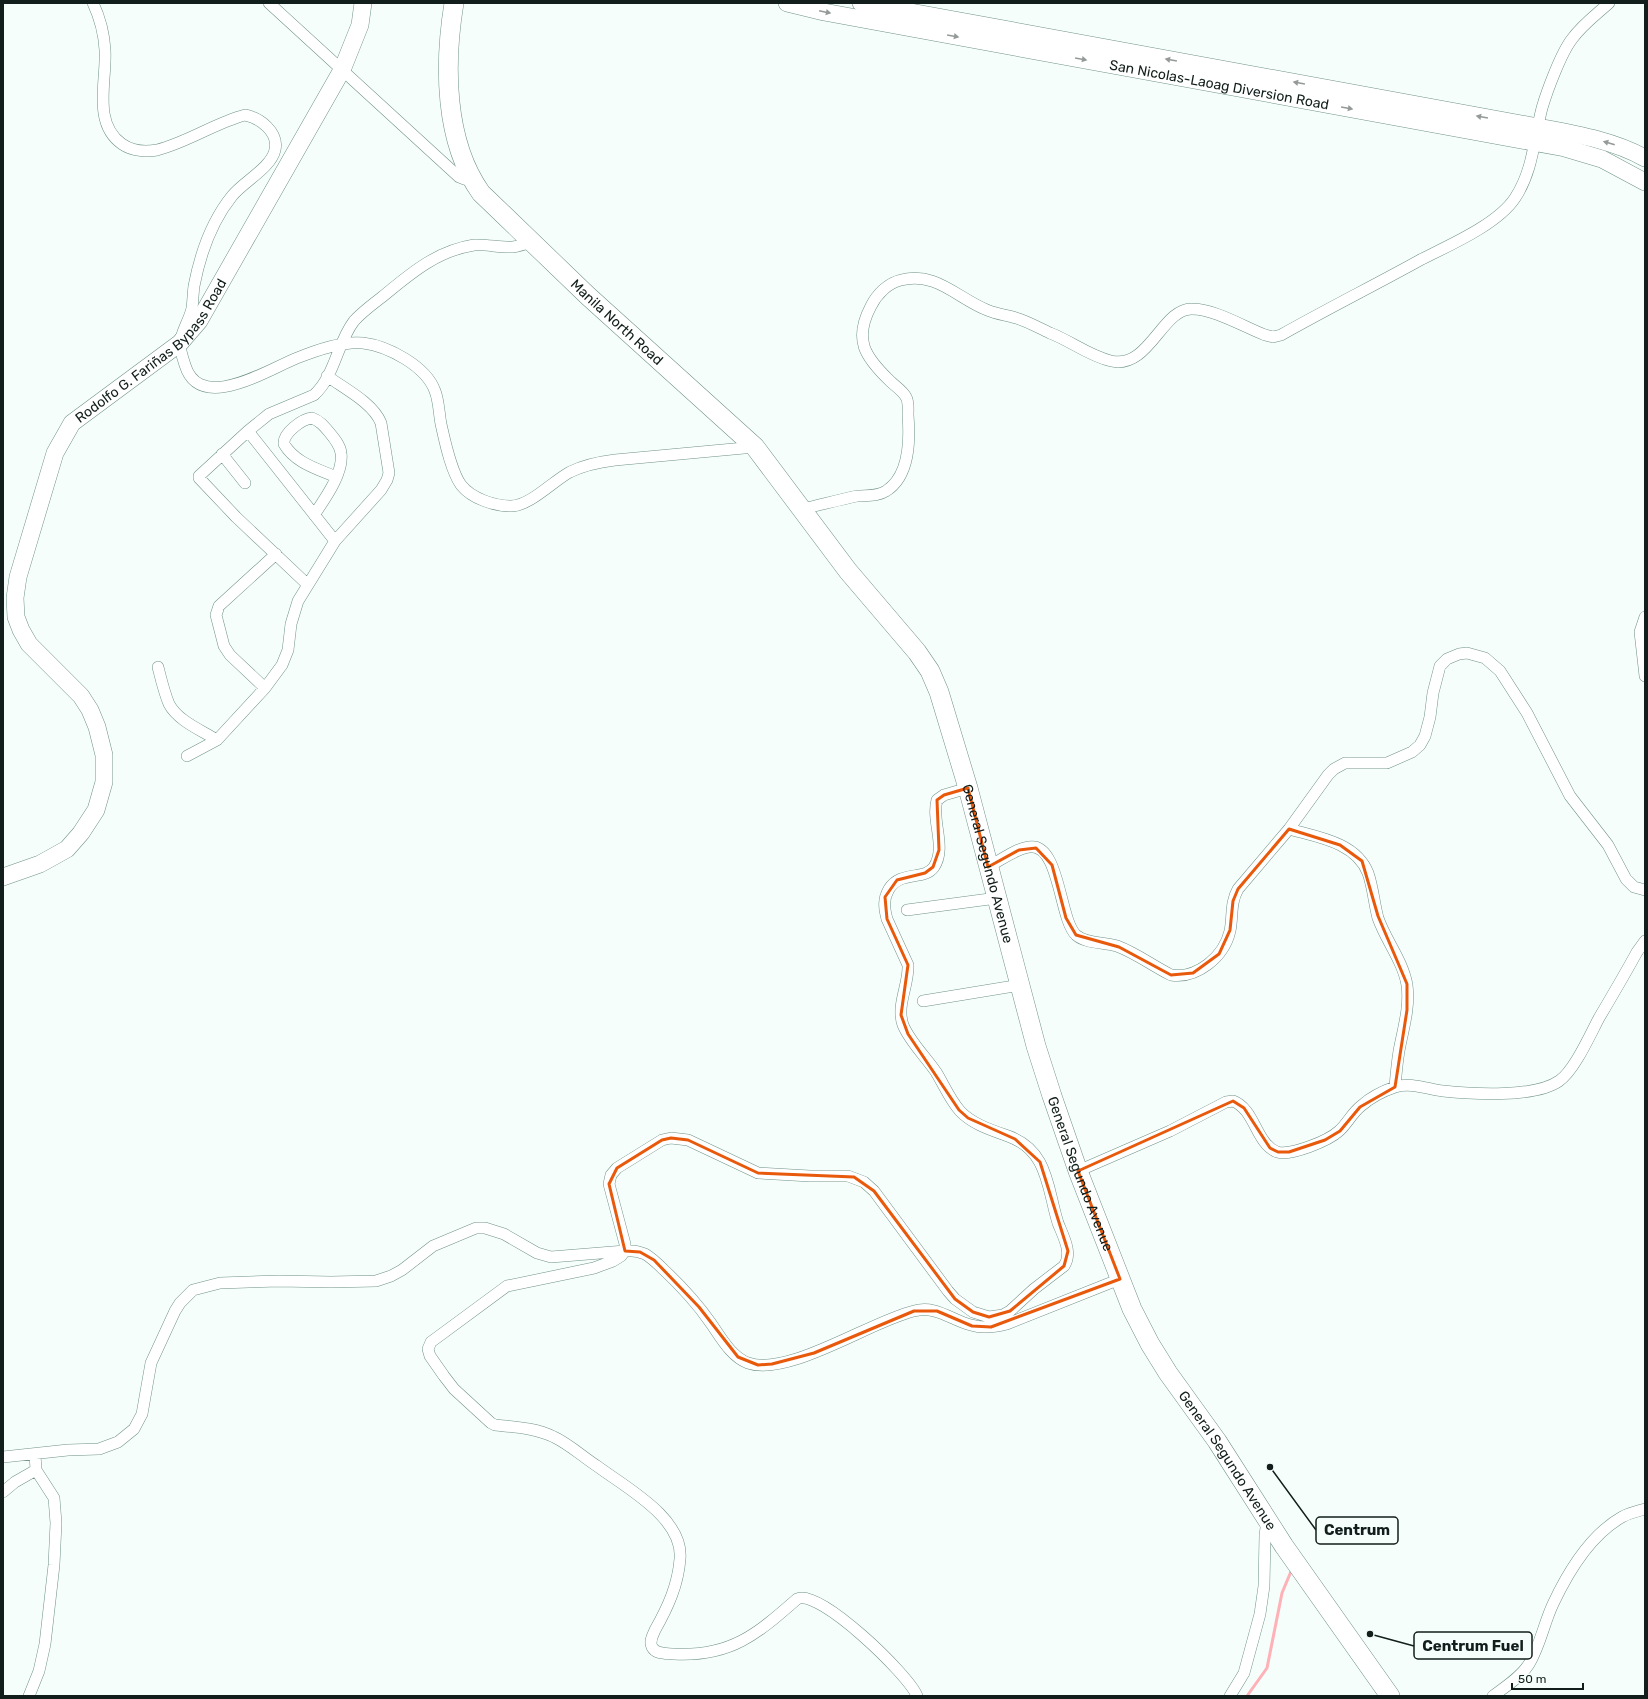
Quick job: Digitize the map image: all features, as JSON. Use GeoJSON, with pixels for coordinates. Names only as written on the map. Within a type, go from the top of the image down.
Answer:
{"type":"FeatureCollection","features":[{"type":"Feature","properties":{"kind":"highway","name":"Manila North Road"},"geometry":{"type":"LineString","coordinates":[[454,3],[448,55],[449,91],[458,144],[464,163],[472,180],[481,193],[588,296],[756,447],[848,571],[876,605]]}},
{"type":"Feature","properties":{"kind":"highway","name":"General Segundo Avenue"},"geometry":{"type":"LineString","coordinates":[[876,605],[917,652],[930,671],[940,692],[968,788],[1043,1067],[1078,1171],[1132,1309],[1150,1344],[1168,1373],[1245,1484],[1284,1546],[1390,1696]]}},
{"type":"Feature","properties":{"kind":"main road","name":"Rodolfo G. Fariñas Bypass Road"},"geometry":{"type":"LineString","coordinates":[[3,876],[40,864],[67,849],[81,833],[96,810],[104,782],[104,755],[97,727],[90,710],[81,696],[29,644],[16,617],[15,598],[18,577],[55,453],[72,423],[180,343],[199,321],[342,70],[360,25],[363,3]]}},
{"type":"Feature","properties":{"kind":"main road","name":"San Nicolas-Laoag Diversion Road"},"geometry":{"type":"LineString","coordinates":[[788,3],[824,12],[1537,135],[1584,136],[1622,147],[1645,158]]}},
{"type":"Feature","properties":{"kind":"main road","name":"San Nicolas-Laoag Diversion Road"},"geometry":{"type":"LineString","coordinates":[[861,3],[1537,135],[1565,148],[1602,159],[1645,182]]}},
{"type":"Feature","properties":{"kind":"street"},"geometry":{"type":"LineString","coordinates":[[93,3],[104,34],[106,52],[103,101],[104,112],[110,132],[118,141],[132,150],[156,150],[245,115],[252,116],[260,120],[274,137],[275,149],[272,158],[233,195],[214,223],[206,244],[194,286],[192,310],[180,343],[186,367],[194,380],[208,386],[230,387],[256,378],[297,358],[341,345],[362,343],[383,348],[399,355],[416,367],[430,380],[436,392],[441,425],[455,474],[462,486],[490,503],[512,506],[527,502],[571,471],[592,464],[615,460],[756,447]]}},
{"type":"Feature","properties":{"kind":"street"},"geometry":{"type":"LineString","coordinates":[[268,3],[459,177],[464,180],[472,180]]}},
{"type":"Feature","properties":{"kind":"street"},"geometry":{"type":"LineString","coordinates":[[802,509],[859,496],[881,494],[891,487],[903,468],[909,440],[908,402],[903,393],[871,361],[865,348],[862,333],[865,316],[872,303],[886,288],[896,281],[907,278],[926,278],[988,311],[1016,318],[1110,361],[1119,362],[1128,360],[1138,355],[1172,319],[1186,309],[1193,308],[1214,314],[1273,337],[1281,335],[1464,237],[1495,219],[1514,200],[1523,185],[1537,135],[1542,108],[1551,81],[1567,47],[1582,28],[1609,3]]}},
{"type":"Feature","properties":{"kind":"street"},"geometry":{"type":"LineString","coordinates":[[308,585],[236,518],[198,478],[222,454],[270,414],[314,395],[322,387],[341,345],[355,320],[412,272],[432,259],[474,245],[516,247],[531,242]]}},
{"type":"Feature","properties":{"kind":"street"},"geometry":{"type":"LineString","coordinates":[[187,756],[217,740],[265,688],[286,658],[295,609],[308,585],[335,541],[381,490],[387,480],[389,473],[381,423],[378,416],[370,407],[328,376]]}},
{"type":"Feature","properties":{"kind":"street"},"geometry":{"type":"LineString","coordinates":[[314,515],[331,491],[336,477],[342,458],[339,446],[334,438],[318,420],[312,418],[304,420],[285,437],[284,442],[287,448],[302,462],[336,477]]}},
{"type":"Feature","properties":{"kind":"street"},"geometry":{"type":"LineString","coordinates":[[248,431],[335,541]]}},
{"type":"Feature","properties":{"kind":"street"},"geometry":{"type":"LineString","coordinates":[[222,454],[245,483]]}},
{"type":"Feature","properties":{"kind":"street"},"geometry":{"type":"LineString","coordinates":[[265,688],[226,650],[216,614],[219,606],[276,554]]}},
{"type":"Feature","properties":{"kind":"street"},"geometry":{"type":"LineString","coordinates":[[1645,617],[1642,624],[1640,637],[1645,676]]}},
{"type":"Feature","properties":{"kind":"street"},"geometry":{"type":"LineString","coordinates":[[988,867],[1020,850],[1030,847],[1036,848],[1046,855],[1052,865],[1061,891],[1066,918],[1071,929],[1080,938],[1119,947],[1171,975],[1180,976],[1193,973],[1205,966],[1219,954],[1227,942],[1230,930],[1233,901],[1238,889],[1289,829],[1328,775],[1341,764],[1350,762],[1387,763],[1415,750],[1423,742],[1425,736],[1430,717],[1435,681],[1440,666],[1447,659],[1459,654],[1476,654],[1485,658],[1506,680],[1527,713],[1570,796],[1608,845],[1626,879],[1634,887],[1645,890]]}},
{"type":"Feature","properties":{"kind":"street"},"geometry":{"type":"LineString","coordinates":[[158,667],[169,704],[175,712],[181,718],[217,740]]}},
{"type":"Feature","properties":{"kind":"street"},"geometry":{"type":"LineString","coordinates":[[918,1696],[908,1680],[866,1638],[822,1604],[801,1597],[746,1640],[729,1648],[712,1653],[690,1655],[661,1653],[656,1651],[652,1648],[652,1636],[666,1611],[674,1590],[680,1558],[679,1543],[666,1521],[658,1512],[632,1492],[554,1437],[530,1429],[495,1425],[491,1423],[454,1389],[430,1356],[428,1349],[434,1339],[507,1286],[594,1268],[614,1261],[621,1256],[625,1250],[624,1238],[609,1184],[611,1175],[617,1168],[635,1155],[662,1140],[671,1138],[688,1140],[758,1173],[824,1177],[848,1176],[864,1182],[874,1191],[948,1291],[966,1308],[982,1316],[996,1316],[1010,1311],[1034,1289],[1064,1266],[1067,1261],[1068,1251],[1053,1205],[1049,1185],[1040,1162],[1027,1148],[1015,1139],[968,1118],[959,1110],[936,1072],[908,1034],[903,1024],[901,1015],[908,965],[887,918],[885,911],[885,897],[891,886],[897,880],[902,877],[925,873],[933,868],[937,860],[939,850],[936,810],[937,800],[944,795],[968,788]]}},
{"type":"Feature","properties":{"kind":"street"},"geometry":{"type":"LineString","coordinates":[[1289,829],[1340,845],[1357,856],[1362,861],[1368,873],[1378,916],[1386,938],[1402,968],[1406,984],[1407,1010],[1397,1065],[1395,1087]]}},
{"type":"Feature","properties":{"kind":"street"},"geometry":{"type":"LineString","coordinates":[[906,910],[997,898]]}},
{"type":"Feature","properties":{"kind":"street"},"geometry":{"type":"LineString","coordinates":[[1078,1171],[1170,1130],[1226,1102],[1233,1101],[1244,1108],[1264,1141],[1270,1148],[1278,1152],[1289,1152],[1306,1148],[1325,1140],[1336,1133],[1360,1107],[1371,1098],[1395,1087],[1406,1085],[1443,1091],[1479,1093],[1532,1092],[1553,1085],[1566,1075],[1580,1054],[1637,952],[1645,941]]}},
{"type":"Feature","properties":{"kind":"street"},"geometry":{"type":"LineString","coordinates":[[923,1001],[1020,985]]}},
{"type":"Feature","properties":{"kind":"street"},"geometry":{"type":"LineString","coordinates":[[3,1457],[99,1449],[118,1442],[134,1429],[142,1414],[151,1363],[175,1311],[188,1294],[200,1287],[257,1281],[376,1281],[391,1276],[402,1270],[433,1246],[476,1228],[485,1228],[504,1234],[537,1253],[551,1257],[625,1250],[640,1252],[654,1260],[681,1286],[699,1307],[730,1350],[747,1363],[758,1365],[772,1364],[802,1357],[903,1314],[920,1310],[937,1311],[972,1326],[992,1327],[1007,1324],[1120,1279]]}},
{"type":"Feature","properties":{"kind":"street"},"geometry":{"type":"LineString","coordinates":[[29,1696],[39,1671],[45,1644],[54,1565],[56,1523],[54,1498],[36,1470],[35,1454]]}},
{"type":"Feature","properties":{"kind":"street"},"geometry":{"type":"LineString","coordinates":[[3,1492],[15,1482],[36,1470]]}},
{"type":"Feature","properties":{"kind":"street"},"geometry":{"type":"LineString","coordinates":[[1493,1696],[1507,1686],[1528,1664],[1552,1604],[1581,1555],[1608,1527],[1622,1517],[1645,1509]]}},
{"type":"Feature","properties":{"kind":"street"},"geometry":{"type":"LineString","coordinates":[[1230,1696],[1244,1673],[1260,1614],[1264,1586],[1265,1535],[1267,1520]]}},
{"type":"Feature","properties":{"kind":"highlighted area"},"geometry":{"type":"Polygon","coordinates":[[[968,788],[988,867],[1019,850],[1036,848],[1052,865],[1066,918],[1076,935],[1119,947],[1171,975],[1193,973],[1219,954],[1230,930],[1233,901],[1238,889],[1289,829],[1340,845],[1362,861],[1378,916],[1407,984],[1407,1010],[1395,1087],[1360,1107],[1340,1131],[1325,1140],[1289,1152],[1278,1152],[1270,1148],[1244,1108],[1233,1101],[1078,1171],[1120,1279],[991,1327],[972,1326],[937,1311],[914,1311],[814,1353],[772,1364],[758,1365],[738,1357],[699,1307],[654,1260],[640,1252],[625,1251],[609,1184],[617,1168],[662,1140],[671,1138],[688,1140],[758,1173],[854,1177],[874,1191],[955,1299],[973,1312],[989,1317],[1010,1311],[1064,1266],[1068,1251],[1040,1162],[1015,1139],[968,1118],[959,1110],[908,1034],[901,1015],[908,965],[887,919],[885,897],[897,880],[925,873],[933,867],[939,850],[937,800],[944,795],[968,788]]]}},
{"type":"Feature","properties":{"kind":"waterway"},"geometry":{"type":"LineString","coordinates":[[1247,1696],[1267,1668],[1282,1593],[1292,1569]]}},
{"type":"Feature","properties":{"kind":"place","name":"Centrum"},"geometry":{"type":"Point","coordinates":[1270,1467]}},
{"type":"Feature","properties":{"kind":"place","name":"Centrum Fuel"},"geometry":{"type":"Point","coordinates":[1370,1634]}}]}
